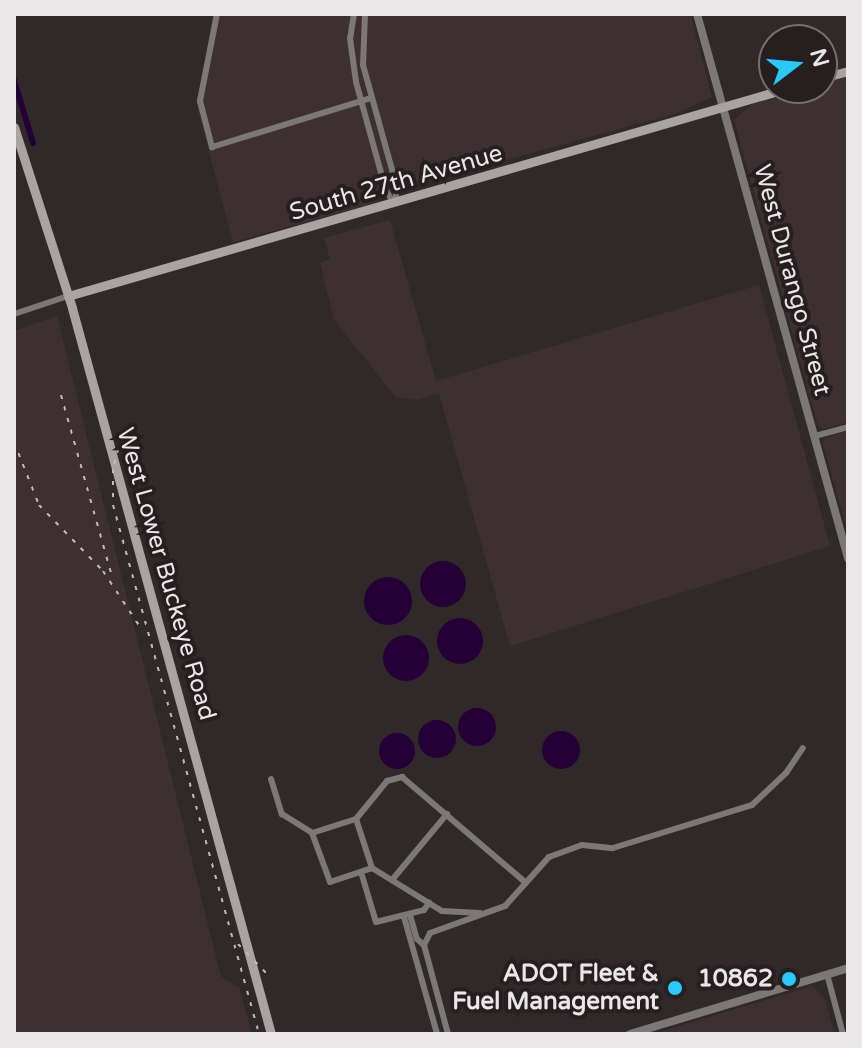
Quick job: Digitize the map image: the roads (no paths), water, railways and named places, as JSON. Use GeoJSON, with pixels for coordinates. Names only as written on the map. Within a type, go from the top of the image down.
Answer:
{"type":"FeatureCollection","features":[{"type":"Feature","properties":{"kind":"main road","name":"South 27th Avenue"},"geometry":{"type":"LineString","coordinates":[[68,296],[758,97]]}},
{"type":"Feature","properties":{"kind":"main road","name":"West Lower Buckeye Road"},"geometry":{"type":"LineString","coordinates":[[14,127],[68,296],[271,1034]]}},
{"type":"Feature","properties":{"kind":"street"},"geometry":{"type":"LineString","coordinates":[[217,14],[200,101],[212,147],[371,98]]}},
{"type":"Feature","properties":{"kind":"street"},"geometry":{"type":"LineString","coordinates":[[354,14],[350,50],[361,101],[386,191],[395,203]]}},
{"type":"Feature","properties":{"kind":"street"},"geometry":{"type":"LineString","coordinates":[[365,14],[361,51],[397,188],[395,203]]}},
{"type":"Feature","properties":{"kind":"street","name":"West Durango Street"},"geometry":{"type":"LineString","coordinates":[[697,14],[848,558]]}},
{"type":"Feature","properties":{"kind":"street","name":"South 27th Avenue"},"geometry":{"type":"LineString","coordinates":[[14,314],[68,296]]}},
{"type":"Feature","properties":{"kind":"street"},"geometry":{"type":"LineString","coordinates":[[815,436],[848,427]]}},
{"type":"Feature","properties":{"kind":"street"},"geometry":{"type":"LineString","coordinates":[[424,945],[430,933],[505,906],[549,857],[582,845],[613,848],[752,805],[786,773],[803,748]]}},
{"type":"Feature","properties":{"kind":"street"},"geometry":{"type":"LineString","coordinates":[[271,779],[282,814],[294,826],[312,833],[356,819],[387,781],[402,777],[526,883]]}},
{"type":"Feature","properties":{"kind":"street"},"geometry":{"type":"LineString","coordinates":[[392,880],[447,814]]}},
{"type":"Feature","properties":{"kind":"street"},"geometry":{"type":"LineString","coordinates":[[356,819],[372,868],[442,911],[486,913]]}},
{"type":"Feature","properties":{"kind":"street"},"geometry":{"type":"LineString","coordinates":[[312,833],[330,882],[372,868]]}},
{"type":"Feature","properties":{"kind":"street"},"geometry":{"type":"LineString","coordinates":[[361,872],[376,922],[407,916],[429,903]]}},
{"type":"Feature","properties":{"kind":"street"},"geometry":{"type":"LineString","coordinates":[[407,916],[417,939],[424,945],[448,1034]]}},
{"type":"Feature","properties":{"kind":"street"},"geometry":{"type":"LineString","coordinates":[[407,916],[437,1034]]}},
{"type":"Feature","properties":{"kind":"street"},"geometry":{"type":"LineString","coordinates":[[630,1034],[848,968]]}},
{"type":"Feature","properties":{"kind":"street"},"geometry":{"type":"LineString","coordinates":[[827,974],[843,1034]]}},
{"type":"Feature","properties":{"kind":"waterway"},"geometry":{"type":"LineString","coordinates":[[14,80],[33,143]]}},
{"type":"Feature","properties":{"kind":"railway"},"geometry":{"type":"LineString","coordinates":[[61,395],[112,576]]}},
{"type":"Feature","properties":{"kind":"railway"},"geometry":{"type":"LineString","coordinates":[[121,437],[113,469],[113,505],[259,1034]]}},
{"type":"Feature","properties":{"kind":"railway"},"geometry":{"type":"LineString","coordinates":[[14,442],[39,505],[103,571],[140,627]]}},
{"type":"Feature","properties":{"kind":"railway"},"geometry":{"type":"LineString","coordinates":[[238,944],[268,975]]}},
{"type":"Feature","properties":{"kind":"place","name":"10862"},"geometry":{"type":"Point","coordinates":[789,979]}},
{"type":"Feature","properties":{"kind":"place","name":"ADOT Fleet & Fuel Management"},"geometry":{"type":"Point","coordinates":[675,988]}}]}
